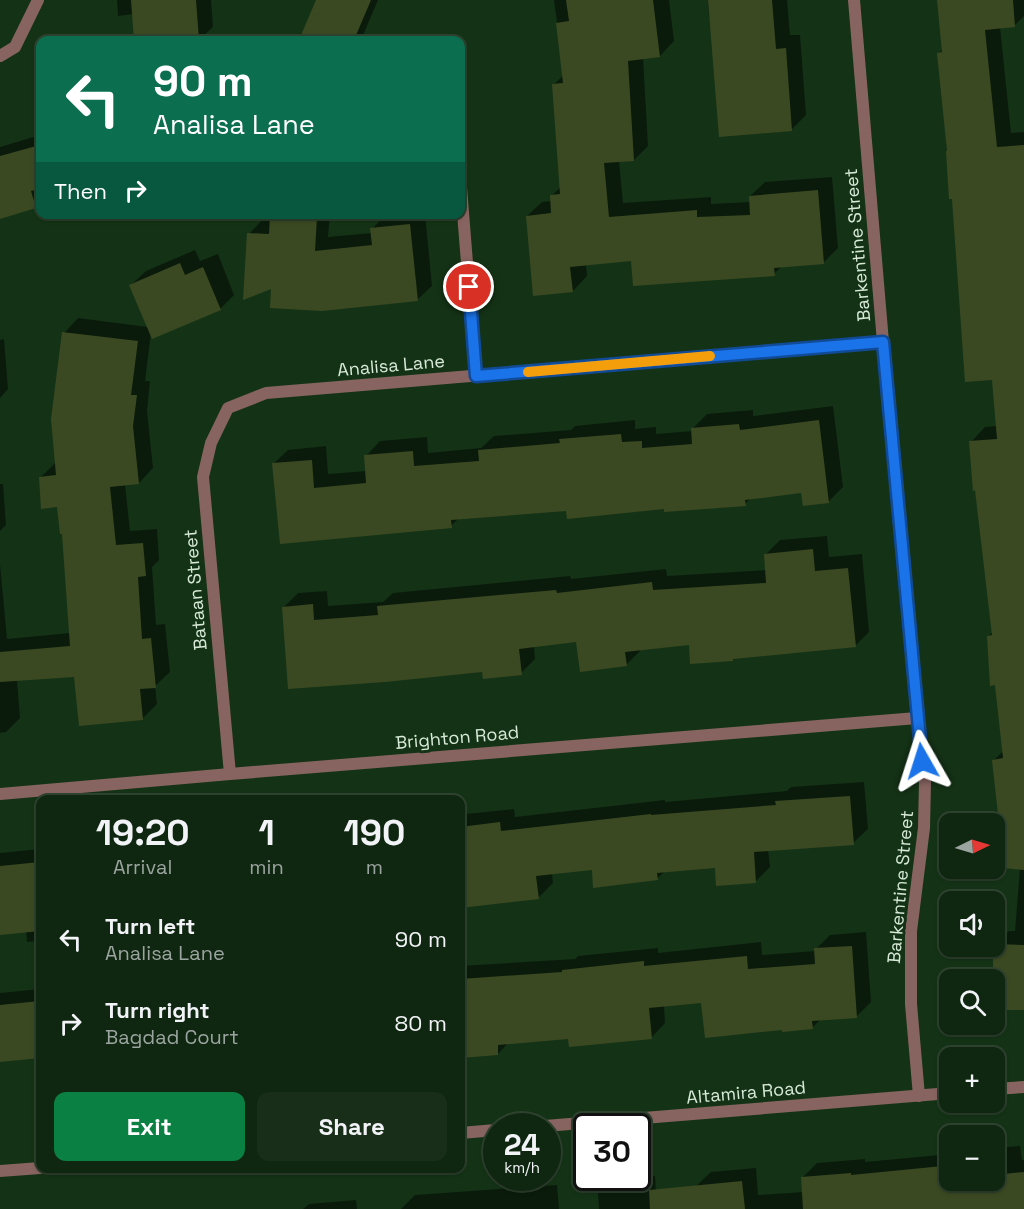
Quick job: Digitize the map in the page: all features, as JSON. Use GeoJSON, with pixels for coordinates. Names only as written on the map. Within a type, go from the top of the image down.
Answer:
{"type":"FeatureCollection","features":[{"type":"Feature","properties":{"kind":"street"},"geometry":{"type":"LineString","coordinates":[[0,56],[15,47],[38,0]]}},
{"type":"Feature","properties":{"kind":"street","name":"Barkentine Street"},"geometry":{"type":"LineString","coordinates":[[854,0],[917,718],[925,782],[924,828],[911,931],[911,1004],[919,1096]]}},
{"type":"Feature","properties":{"kind":"street"},"geometry":{"type":"LineString","coordinates":[[464,219],[476,376]]}},
{"type":"Feature","properties":{"kind":"street","name":"Analisa Lane"},"geometry":{"type":"LineString","coordinates":[[228,408],[266,393],[883,342]]}},
{"type":"Feature","properties":{"kind":"street","name":"Bataan Street"},"geometry":{"type":"LineString","coordinates":[[228,408],[211,443],[203,477],[230,774]]}},
{"type":"Feature","properties":{"kind":"street","name":"Brighton Road"},"geometry":{"type":"LineString","coordinates":[[0,794],[917,718]]}},
{"type":"Feature","properties":{"kind":"street"},"geometry":{"type":"LineString","coordinates":[[1005,1088],[1024,1087]]}},
{"type":"Feature","properties":{"kind":"street","name":"Altamira Road"},"geometry":{"type":"LineString","coordinates":[[561,1125],[939,1094]]}},
{"type":"Feature","properties":{"kind":"street"},"geometry":{"type":"LineString","coordinates":[[465,1133],[483,1131]]}},
{"type":"Feature","properties":{"kind":"street"},"geometry":{"type":"LineString","coordinates":[[0,1171],[36,1168]]}},
{"type":"Feature","properties":{"kind":"building"},"geometry":{"type":"Polygon","coordinates":[[[131,0],[196,0],[199,36],[134,36],[131,0]]]}},
{"type":"Feature","properties":{"kind":"building"},"geometry":{"type":"Polygon","coordinates":[[[316,0],[371,0],[356,36],[301,36],[316,0]]]}},
{"type":"Feature","properties":{"kind":"building"},"geometry":{"type":"Polygon","coordinates":[[[566,0],[653,0],[660,57],[628,61],[634,161],[604,163],[609,217],[697,210],[697,217],[750,215],[749,196],[818,190],[824,264],[774,268],[775,276],[633,286],[631,261],[570,267],[573,292],[533,296],[526,216],[551,213],[550,195],[560,194],[552,84],[563,83],[556,23],[569,21],[566,0]]]}},
{"type":"Feature","properties":{"kind":"building"},"geometry":{"type":"Polygon","coordinates":[[[708,0],[772,0],[776,49],[786,48],[792,131],[719,137],[708,0]]]}},
{"type":"Feature","properties":{"kind":"building"},"geometry":{"type":"Polygon","coordinates":[[[937,0],[1013,0],[1015,27],[985,30],[997,147],[1024,145],[1024,870],[1005,868],[1005,813],[998,813],[992,760],[1003,758],[995,685],[990,686],[987,636],[992,635],[975,490],[973,491],[969,441],[997,439],[992,380],[965,382],[952,199],[949,199],[947,151],[937,53],[942,52],[937,0]]]}},
{"type":"Feature","properties":{"kind":"building"},"geometry":{"type":"Polygon","coordinates":[[[36,146],[36,190],[31,191],[36,208],[0,219],[0,156],[36,146]]]}},
{"type":"Feature","properties":{"kind":"building"},"geometry":{"type":"Polygon","coordinates":[[[270,219],[317,219],[315,251],[372,245],[370,228],[410,224],[418,301],[322,311],[270,308],[271,289],[243,300],[247,233],[269,234],[270,219]]]}},
{"type":"Feature","properties":{"kind":"building"},"geometry":{"type":"Polygon","coordinates":[[[180,263],[185,275],[203,267],[221,310],[152,339],[129,285],[180,263]]]}},
{"type":"Feature","properties":{"kind":"building"},"geometry":{"type":"Polygon","coordinates":[[[62,332],[138,341],[131,395],[137,395],[133,426],[139,484],[110,487],[116,545],[143,543],[146,576],[138,577],[142,639],[151,638],[156,688],[140,689],[143,720],[79,726],[74,677],[0,682],[0,652],[70,646],[62,534],[60,534],[57,507],[41,509],[39,477],[56,475],[51,419],[62,332]]]}},
{"type":"Feature","properties":{"kind":"building"},"geometry":{"type":"Polygon","coordinates":[[[819,420],[829,503],[803,506],[801,493],[745,500],[746,506],[664,512],[664,509],[567,519],[566,511],[451,520],[452,528],[280,544],[272,463],[312,460],[314,488],[366,483],[364,455],[413,451],[414,466],[479,461],[478,450],[560,443],[559,439],[621,434],[622,442],[642,441],[642,448],[692,444],[691,428],[739,424],[740,430],[819,420]]]}},
{"type":"Feature","properties":{"kind":"building"},"geometry":{"type":"Polygon","coordinates":[[[813,549],[815,571],[848,568],[856,647],[690,664],[689,645],[625,652],[627,666],[580,672],[576,642],[519,649],[522,675],[483,679],[482,672],[288,689],[282,607],[313,604],[314,620],[378,615],[377,606],[556,590],[557,593],[652,582],[653,590],[766,583],[764,554],[813,549]]]}},
{"type":"Feature","properties":{"kind":"building"},"geometry":{"type":"Polygon","coordinates":[[[850,796],[854,845],[754,852],[756,883],[716,886],[715,868],[657,873],[658,880],[593,888],[592,870],[536,876],[539,899],[465,907],[465,826],[500,822],[501,831],[651,814],[776,805],[775,801],[850,796]]]}},
{"type":"Feature","properties":{"kind":"building"},"geometry":{"type":"Polygon","coordinates":[[[36,862],[36,931],[0,935],[0,866],[36,862]]]}},
{"type":"Feature","properties":{"kind":"building"},"geometry":{"type":"Polygon","coordinates":[[[1005,944],[1024,945],[1024,1010],[1005,1010],[1005,969],[993,969],[993,957],[1005,957],[1005,944]]]}},
{"type":"Feature","properties":{"kind":"building"},"geometry":{"type":"Polygon","coordinates":[[[852,946],[857,1018],[812,1021],[813,1029],[705,1038],[701,1003],[649,1008],[652,1039],[569,1047],[568,1039],[498,1045],[498,1055],[465,1058],[465,979],[562,972],[562,970],[644,961],[644,966],[747,956],[748,969],[815,964],[814,948],[852,946]]]}},
{"type":"Feature","properties":{"kind":"building"},"geometry":{"type":"Polygon","coordinates":[[[36,1001],[36,1058],[0,1062],[0,1005],[36,1001]]]}},
{"type":"Feature","properties":{"kind":"building"},"geometry":{"type":"Polygon","coordinates":[[[939,1166],[939,1191],[1005,1191],[1005,1174],[1024,1172],[1024,1209],[803,1209],[801,1177],[851,1173],[851,1175],[939,1166]]]}},
{"type":"Feature","properties":{"kind":"building"},"geometry":{"type":"Polygon","coordinates":[[[742,1181],[745,1209],[650,1209],[649,1191],[742,1181]]]}},
{"type":"Feature","properties":{"kind":"slow traffic"},"geometry":{"type":"LineString","coordinates":[[528,372],[710,356]]}},
{"type":"Feature","properties":{"kind":"route"},"geometry":{"type":"LineString","coordinates":[[469,287],[476,376],[883,342],[922,761]]}}]}
